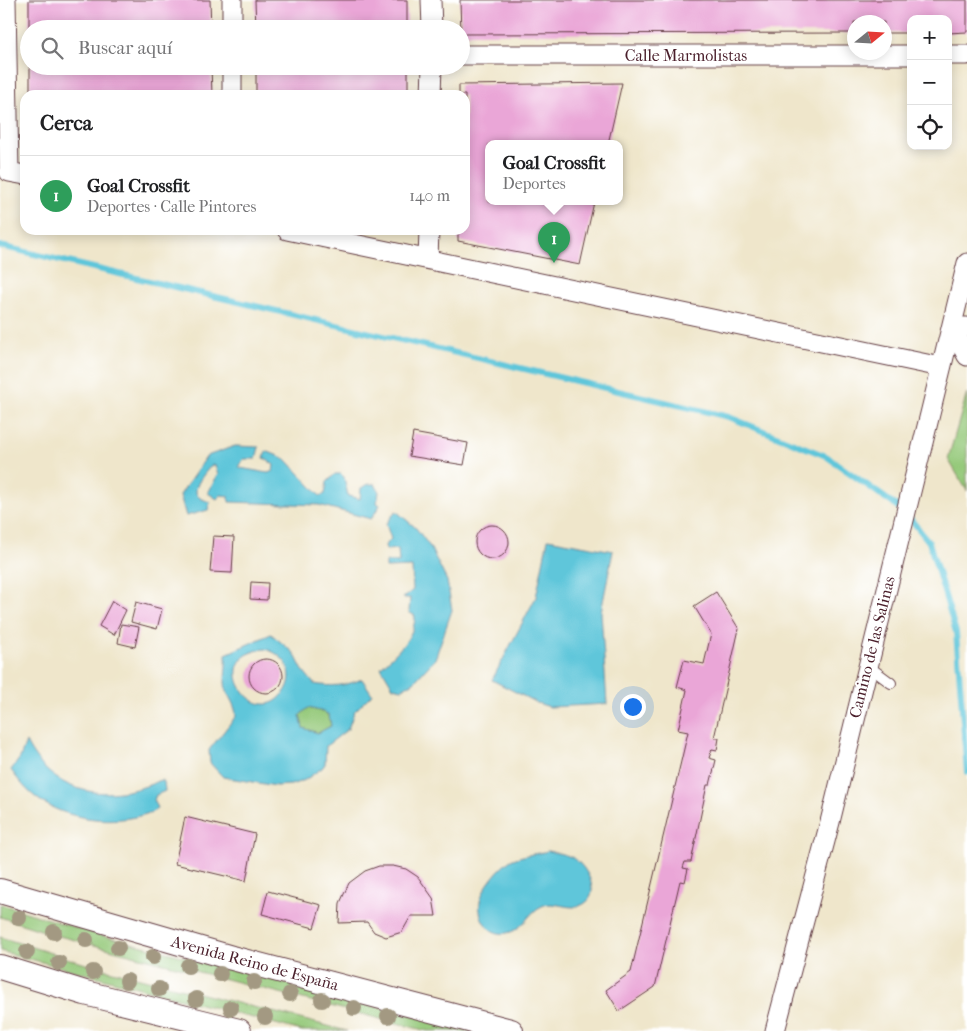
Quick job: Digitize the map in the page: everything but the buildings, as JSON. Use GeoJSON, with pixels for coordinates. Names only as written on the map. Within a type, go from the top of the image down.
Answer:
{"type":"FeatureCollection","features":[{"type":"Feature","properties":{"kind":"street"},"geometry":{"type":"LineString","coordinates":[[6,0],[17,174]]}},
{"type":"Feature","properties":{"kind":"street"},"geometry":{"type":"LineString","coordinates":[[232,0],[232,20]]}},
{"type":"Feature","properties":{"kind":"street"},"geometry":{"type":"LineString","coordinates":[[431,0],[432,20]]}},
{"type":"Feature","properties":{"kind":"street","name":"Calle Marmolistas"},"geometry":{"type":"LineString","coordinates":[[470,55],[907,55]]}},
{"type":"Feature","properties":{"kind":"street"},"geometry":{"type":"LineString","coordinates":[[952,55],[967,55]]}},
{"type":"Feature","properties":{"kind":"street"},"geometry":{"type":"LineString","coordinates":[[232,75],[232,90]]}},
{"type":"Feature","properties":{"kind":"street"},"geometry":{"type":"LineString","coordinates":[[431,90],[432,75]]}},
{"type":"Feature","properties":{"kind":"street"},"geometry":{"type":"LineString","coordinates":[[311,235],[941,367]]}},
{"type":"Feature","properties":{"kind":"street"},"geometry":{"type":"LineString","coordinates":[[428,259],[429,235]]}},
{"type":"Feature","properties":{"kind":"street","name":"Camino de las Salinas"},"geometry":{"type":"LineString","coordinates":[[775,1031],[868,666],[941,367],[959,327],[967,263]]}},
{"type":"Feature","properties":{"kind":"street"},"geometry":{"type":"LineString","coordinates":[[959,327],[967,356]]}},
{"type":"Feature","properties":{"kind":"street","name":"Avenida Reino de España"},"geometry":{"type":"LineString","coordinates":[[0,891],[232,958],[511,1031]]}},
{"type":"Feature","properties":{"kind":"street"},"geometry":{"type":"LineString","coordinates":[[0,967],[85,993],[238,1031]]}},
{"type":"Feature","properties":{"kind":"lane"},"geometry":{"type":"LineString","coordinates":[[868,666],[892,682]]}},
{"type":"Feature","properties":{"kind":"green space"},"geometry":{"type":"Polygon","coordinates":[[[967,393],[967,491],[948,459],[967,393]]]}},
{"type":"Feature","properties":{"kind":"green space"},"geometry":{"type":"Polygon","coordinates":[[[308,708],[324,712],[329,716],[331,726],[318,733],[303,728],[300,715],[308,708]]]}},
{"type":"Feature","properties":{"kind":"green space"},"geometry":{"type":"Polygon","coordinates":[[[0,904],[96,934],[474,1031],[427,1031],[59,936],[0,917],[0,904]]]}},
{"type":"Feature","properties":{"kind":"green space"},"geometry":{"type":"Polygon","coordinates":[[[0,937],[89,965],[347,1031],[302,1031],[0,951],[0,937]]]}},
{"type":"Feature","properties":{"kind":"water"},"geometry":{"type":"Polygon","coordinates":[[[235,446],[259,447],[256,459],[244,459],[239,465],[240,468],[268,473],[273,471],[274,465],[264,458],[266,451],[286,459],[320,496],[325,494],[327,482],[335,474],[341,474],[344,477],[348,496],[360,499],[361,488],[369,484],[375,484],[379,492],[377,503],[380,505],[371,519],[319,505],[229,502],[229,496],[221,495],[217,499],[208,493],[218,474],[215,465],[212,465],[200,480],[196,490],[196,494],[199,497],[210,503],[208,510],[186,516],[180,495],[207,456],[235,446]]]}},
{"type":"Feature","properties":{"kind":"water"},"geometry":{"type":"Polygon","coordinates":[[[396,511],[416,528],[430,547],[447,581],[452,610],[435,659],[414,682],[402,689],[393,687],[381,667],[398,651],[408,638],[412,631],[415,616],[409,612],[410,598],[403,598],[413,590],[412,567],[386,568],[386,562],[399,562],[398,549],[386,550],[385,545],[391,539],[386,524],[396,511]]]}},
{"type":"Feature","properties":{"kind":"water"},"geometry":{"type":"Polygon","coordinates":[[[548,539],[613,551],[601,612],[607,704],[550,707],[537,703],[492,680],[536,597],[548,539]]]}},
{"type":"Feature","properties":{"kind":"water"},"geometry":{"type":"Polygon","coordinates":[[[271,634],[294,653],[302,669],[314,684],[338,685],[362,679],[372,694],[354,712],[348,729],[326,746],[325,764],[322,768],[305,780],[291,785],[276,786],[223,777],[210,763],[209,750],[236,716],[236,711],[225,687],[226,654],[271,634]],[[265,649],[247,654],[239,664],[237,676],[241,688],[249,698],[260,704],[272,703],[284,693],[290,679],[287,666],[283,660],[278,655],[265,649]],[[308,708],[300,715],[303,728],[318,733],[331,726],[329,715],[308,708]]]}},
{"type":"Feature","properties":{"kind":"water"},"geometry":{"type":"Polygon","coordinates":[[[26,742],[37,760],[51,774],[67,784],[84,790],[103,793],[122,792],[161,780],[164,782],[165,791],[156,795],[154,800],[157,809],[139,816],[114,820],[87,818],[61,811],[34,796],[23,786],[11,770],[20,758],[26,742]]]}},
{"type":"Feature","properties":{"kind":"water"},"geometry":{"type":"Polygon","coordinates":[[[548,851],[573,858],[584,868],[591,882],[592,890],[587,902],[575,907],[546,904],[533,912],[518,928],[507,933],[500,933],[488,927],[481,916],[480,902],[484,890],[494,876],[515,858],[548,851]]]}},
{"type":"Feature","properties":{"kind":"waterway"},"geometry":{"type":"LineString","coordinates":[[0,246],[729,417],[826,456],[905,512],[929,542],[956,632],[967,772]]}},
{"type":"Feature","properties":{"kind":"place","name":"Goal Crossfit"},"geometry":{"type":"Point","coordinates":[554,263]}}]}
